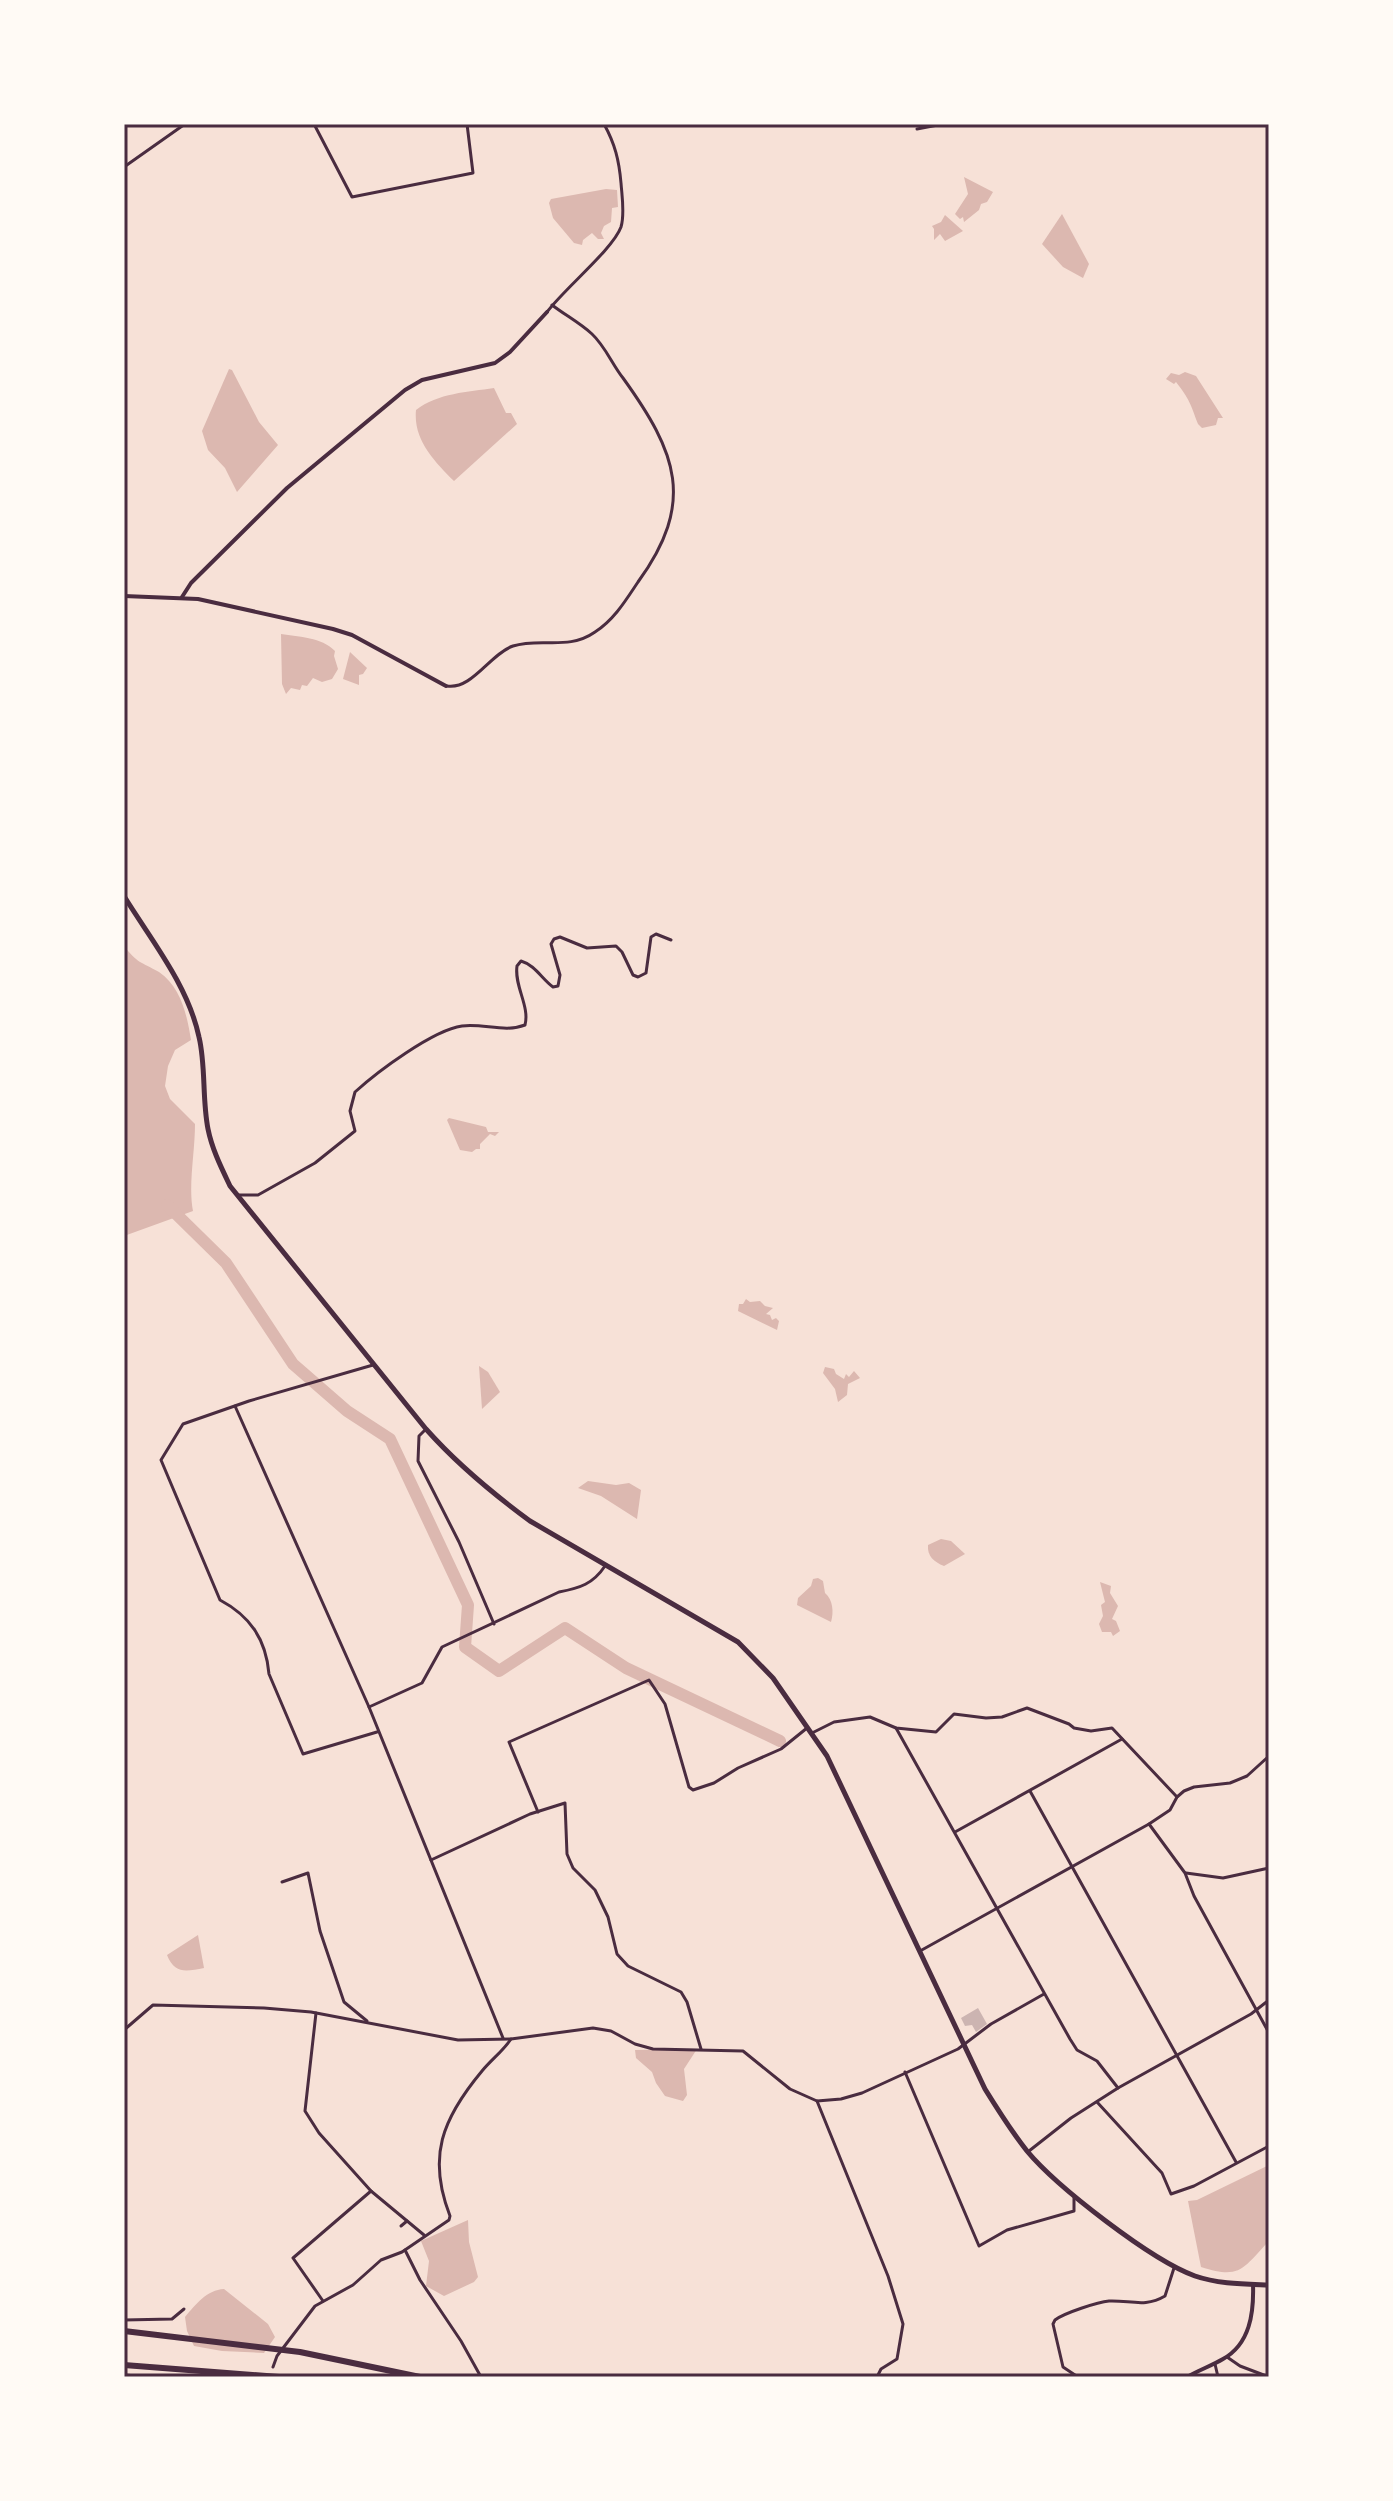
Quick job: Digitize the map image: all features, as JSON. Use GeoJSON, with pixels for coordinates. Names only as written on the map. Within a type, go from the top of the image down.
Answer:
{"type":"FeatureCollection","features":[{"type":"Feature","properties":{"kind":"highway"},"geometry":{"type":"LineString","coordinates":[[124,2331],[300,2352],[420,2377]]}},
{"type":"Feature","properties":{"kind":"highway"},"geometry":{"type":"LineString","coordinates":[[124,2365],[279,2377]]}},
{"type":"Feature","properties":{"kind":"main road"},"geometry":{"type":"LineString","coordinates":[[124,896],[192,1010],[200,1039],[208,1130],[216,1158],[237,1195],[373,1365],[458,1464],[503,1502],[530,1521],[738,1642],[773,1678],[827,1756],[985,2089],[1028,2152],[1076,2195],[1152,2253],[1175,2266],[1196,2277],[1269,2285]]}},
{"type":"Feature","properties":{"kind":"street"},"geometry":{"type":"LineString","coordinates":[[124,167],[185,124]]}},
{"type":"Feature","properties":{"kind":"street"},"geometry":{"type":"LineString","coordinates":[[314,124],[352,197],[473,173],[467,124]]}},
{"type":"Feature","properties":{"kind":"street"},"geometry":{"type":"LineString","coordinates":[[182,597],[191,583],[287,488],[405,390],[422,380],[495,363],[510,352],[612,242],[621,227],[623,214],[619,158],[604,124]]}},
{"type":"Feature","properties":{"kind":"street"},"geometry":{"type":"LineString","coordinates":[[917,129],[943,124]]}},
{"type":"Feature","properties":{"kind":"street"},"geometry":{"type":"LineString","coordinates":[[955,124],[965,124]]}},
{"type":"Feature","properties":{"kind":"street"},"geometry":{"type":"LineString","coordinates":[[124,596],[182,597],[276,614],[352,635],[446,686],[455,687],[464,684],[496,656],[512,647],[530,643],[578,642],[595,633],[611,620],[656,558],[667,532],[673,477],[668,452],[603,345],[552,305]]}},
{"type":"Feature","properties":{"kind":"street"},"geometry":{"type":"LineString","coordinates":[[237,1195],[258,1195],[315,1163],[343,1143],[355,1131],[350,1111],[355,1092],[391,1064],[436,1036],[458,1026],[514,1029],[525,1025],[527,1018],[518,987],[517,966],[521,961],[527,963],[553,987],[558,986],[560,975],[551,944],[554,939],[560,937],[587,948],[616,946],[633,975],[638,977],[646,973],[649,966],[651,937],[656,934],[671,940]]}},
{"type":"Feature","properties":{"kind":"street"},"geometry":{"type":"LineString","coordinates":[[373,1365],[183,1424],[161,1460],[220,1600],[240,1611],[252,1625],[303,1754],[377,1732]]}},
{"type":"Feature","properties":{"kind":"street"},"geometry":{"type":"LineString","coordinates":[[235,1406],[369,1707],[503,2038]]}},
{"type":"Feature","properties":{"kind":"street"},"geometry":{"type":"LineString","coordinates":[[426,1429],[419,1436],[418,1461],[459,1542],[494,1624]]}},
{"type":"Feature","properties":{"kind":"street"},"geometry":{"type":"LineString","coordinates":[[369,1707],[417,1687],[442,1647],[559,1592],[597,1579],[606,1565]]}},
{"type":"Feature","properties":{"kind":"street"},"geometry":{"type":"LineString","coordinates":[[538,1812],[509,1742],[649,1680],[665,1704],[689,1787],[693,1790],[714,1783],[738,1768],[781,1749],[810,1730],[834,1722],[870,1717],[896,1728],[936,1732],[954,1714],[1002,1717],[1027,1708],[1074,1728],[1091,1731],[1112,1728],[1177,1797]]}},
{"type":"Feature","properties":{"kind":"street"},"geometry":{"type":"LineString","coordinates":[[896,1728],[1077,2050],[1097,2061],[1118,2088]]}},
{"type":"Feature","properties":{"kind":"street"},"geometry":{"type":"LineString","coordinates":[[955,1832],[1122,1739]]}},
{"type":"Feature","properties":{"kind":"street"},"geometry":{"type":"LineString","coordinates":[[920,1951],[1149,1824],[1170,1810],[1177,1797],[1194,1787],[1230,1783],[1247,1776],[1269,1756]]}},
{"type":"Feature","properties":{"kind":"street"},"geometry":{"type":"LineString","coordinates":[[1030,1791],[1236,2162]]}},
{"type":"Feature","properties":{"kind":"street"},"geometry":{"type":"LineString","coordinates":[[431,1860],[466,1842],[565,1803],[567,1854],[573,1868],[595,1890],[608,1917],[617,1954],[628,1966],[681,1992],[701,2049]]}},
{"type":"Feature","properties":{"kind":"street"},"geometry":{"type":"LineString","coordinates":[[1149,1824],[1185,1873],[1194,1896],[1269,2033]]}},
{"type":"Feature","properties":{"kind":"street"},"geometry":{"type":"LineString","coordinates":[[1185,1873],[1223,1878],[1269,1868]]}},
{"type":"Feature","properties":{"kind":"street"},"geometry":{"type":"LineString","coordinates":[[282,1882],[308,1873],[320,1931],[344,2002],[370,2023]]}},
{"type":"Feature","properties":{"kind":"street"},"geometry":{"type":"LineString","coordinates":[[124,2030],[153,2005],[264,2008],[316,2013],[458,2040],[511,2039],[593,2028],[611,2031],[647,2048],[743,2051],[790,2089],[817,2101],[862,2093],[965,2044],[991,2024],[1044,1994]]}},
{"type":"Feature","properties":{"kind":"street"},"geometry":{"type":"LineString","coordinates":[[1028,2152],[1071,2118],[1118,2088],[1257,2011],[1269,2000]]}},
{"type":"Feature","properties":{"kind":"street"},"geometry":{"type":"LineString","coordinates":[[316,2013],[305,2111],[319,2133],[371,2191],[424,2235]]}},
{"type":"Feature","properties":{"kind":"street"},"geometry":{"type":"LineString","coordinates":[[273,2367],[277,2356],[308,2313],[353,2285],[381,2260],[405,2250],[449,2220],[437,2162],[444,2132],[481,2072],[511,2039]]}},
{"type":"Feature","properties":{"kind":"street"},"geometry":{"type":"LineString","coordinates":[[905,2072],[979,2246],[1007,2230],[1074,2211],[1076,2195]]}},
{"type":"Feature","properties":{"kind":"street"},"geometry":{"type":"LineString","coordinates":[[817,2101],[885,2266],[903,2324],[897,2359],[881,2369],[877,2377]]}},
{"type":"Feature","properties":{"kind":"street"},"geometry":{"type":"LineString","coordinates":[[1097,2102],[1162,2173],[1171,2194],[1194,2186],[1269,2146]]}},
{"type":"Feature","properties":{"kind":"street"},"geometry":{"type":"LineString","coordinates":[[323,2301],[293,2258],[371,2191]]}},
{"type":"Feature","properties":{"kind":"street"},"geometry":{"type":"LineString","coordinates":[[401,2226],[407,2221]]}},
{"type":"Feature","properties":{"kind":"street"},"geometry":{"type":"LineString","coordinates":[[405,2250],[420,2280],[481,2377]]}},
{"type":"Feature","properties":{"kind":"street"},"geometry":{"type":"LineString","coordinates":[[1078,2377],[1063,2367],[1060,2360],[1053,2324],[1055,2320],[1106,2301],[1154,2302],[1165,2296],[1175,2266]]}},
{"type":"Feature","properties":{"kind":"street"},"geometry":{"type":"LineString","coordinates":[[1187,2377],[1227,2357],[1248,2332],[1253,2313],[1253,2284]]}},
{"type":"Feature","properties":{"kind":"street"},"geometry":{"type":"LineString","coordinates":[[124,2320],[172,2319],[184,2309]]}},
{"type":"Feature","properties":{"kind":"street"},"geometry":{"type":"LineString","coordinates":[[1227,2357],[1240,2366],[1269,2377]]}},
{"type":"Feature","properties":{"kind":"street"},"geometry":{"type":"LineString","coordinates":[[1215,2364],[1218,2377]]}},
{"type":"Feature","properties":{"kind":"street"},"geometry":{"type":"LineString","coordinates":[[124,2375],[151,2377]]}},
{"type":"Feature","properties":{"kind":"shaded area"},"geometry":{"type":"Polygon","coordinates":[[[964,177],[993,192],[987,202],[981,204],[979,210],[964,222],[963,217],[960,219],[955,214],[968,194],[964,177]]]}},
{"type":"Feature","properties":{"kind":"shaded area"},"geometry":{"type":"Polygon","coordinates":[[[606,189],[617,190],[618,207],[612,208],[611,222],[604,226],[601,233],[604,239],[598,239],[592,233],[583,240],[582,245],[574,243],[553,218],[549,203],[551,199],[606,189]]]}},
{"type":"Feature","properties":{"kind":"shaded area"},"geometry":{"type":"Polygon","coordinates":[[[1062,214],[1089,264],[1083,278],[1063,267],[1042,244],[1062,214]]]}},
{"type":"Feature","properties":{"kind":"shaded area"},"geometry":{"type":"Polygon","coordinates":[[[945,215],[963,231],[945,241],[940,234],[934,240],[932,226],[941,222],[945,215]]]}},
{"type":"Feature","properties":{"kind":"shaded area"},"geometry":{"type":"Polygon","coordinates":[[[229,369],[259,422],[278,445],[237,492],[225,468],[208,450],[202,431],[229,369]]]}},
{"type":"Feature","properties":{"kind":"shaded area"},"geometry":{"type":"Polygon","coordinates":[[[1185,372],[1196,376],[1223,418],[1218,418],[1216,425],[1202,428],[1181,388],[1176,382],[1174,384],[1166,379],[1171,373],[1179,375],[1185,372]]]}},
{"type":"Feature","properties":{"kind":"shaded area"},"geometry":{"type":"Polygon","coordinates":[[[494,388],[506,413],[511,413],[517,424],[454,481],[422,441],[416,410],[443,397],[494,388]]]}},
{"type":"Feature","properties":{"kind":"shaded area"},"geometry":{"type":"Polygon","coordinates":[[[281,634],[317,640],[335,651],[338,669],[332,679],[322,682],[313,678],[307,686],[302,685],[300,690],[291,688],[286,694],[282,684],[281,634]]]}},
{"type":"Feature","properties":{"kind":"shaded area"},"geometry":{"type":"Polygon","coordinates":[[[350,652],[367,668],[359,675],[359,685],[343,679],[350,652]]]}},
{"type":"Feature","properties":{"kind":"shaded area"},"geometry":{"type":"Polygon","coordinates":[[[124,946],[136,959],[167,978],[182,1002],[191,1040],[175,1050],[168,1066],[165,1086],[170,1099],[195,1124],[191,1180],[193,1211],[124,1236],[124,946]]]}},
{"type":"Feature","properties":{"kind":"shaded area"},"geometry":{"type":"Polygon","coordinates":[[[447,1120],[486,1127],[488,1132],[499,1132],[495,1136],[490,1134],[480,1144],[480,1149],[472,1152],[460,1150],[447,1120]]]}},
{"type":"Feature","properties":{"kind":"shaded area"},"geometry":{"type":"Polygon","coordinates":[[[746,1299],[750,1302],[760,1301],[773,1308],[766,1314],[772,1320],[776,1318],[779,1321],[777,1330],[738,1311],[739,1304],[746,1299]]]}},
{"type":"Feature","properties":{"kind":"shaded area"},"geometry":{"type":"Polygon","coordinates":[[[479,1366],[488,1372],[500,1392],[482,1409],[479,1366]]]}},
{"type":"Feature","properties":{"kind":"shaded area"},"geometry":{"type":"Polygon","coordinates":[[[825,1367],[834,1369],[844,1379],[846,1374],[849,1377],[854,1371],[860,1378],[848,1384],[847,1395],[838,1402],[835,1389],[823,1373],[825,1367]]]}},
{"type":"Feature","properties":{"kind":"shaded area"},"geometry":{"type":"Polygon","coordinates":[[[588,1481],[616,1485],[629,1483],[641,1490],[637,1519],[601,1496],[578,1488],[588,1481]]]}},
{"type":"Feature","properties":{"kind":"shaded area"},"geometry":{"type":"Polygon","coordinates":[[[941,1539],[951,1541],[965,1554],[944,1566],[937,1563],[930,1555],[928,1545],[941,1539]]]}},
{"type":"Feature","properties":{"kind":"shaded area"},"geometry":{"type":"Polygon","coordinates":[[[813,1579],[823,1581],[831,1603],[831,1622],[797,1605],[798,1598],[811,1586],[813,1579]]]}},
{"type":"Feature","properties":{"kind":"shaded area"},"geometry":{"type":"Polygon","coordinates":[[[1100,1582],[1111,1586],[1110,1593],[1118,1606],[1112,1619],[1120,1631],[1113,1636],[1111,1632],[1102,1632],[1099,1624],[1103,1616],[1101,1605],[1105,1602],[1100,1582]]]}},
{"type":"Feature","properties":{"kind":"shaded area"},"geometry":{"type":"Polygon","coordinates":[[[198,1935],[204,1968],[178,1969],[167,1955],[198,1935]]]}},
{"type":"Feature","properties":{"kind":"shaded area"},"geometry":{"type":"Polygon","coordinates":[[[697,2049],[684,2069],[687,2095],[683,2101],[665,2096],[652,2072],[636,2058],[635,2050],[697,2049]]]}},
{"type":"Feature","properties":{"kind":"shaded area"},"geometry":{"type":"Polygon","coordinates":[[[1269,2165],[1269,2241],[1247,2265],[1233,2272],[1201,2267],[1188,2201],[1197,2200],[1269,2165]]]}},
{"type":"Feature","properties":{"kind":"shaded area"},"geometry":{"type":"Polygon","coordinates":[[[468,2220],[469,2242],[478,2277],[474,2282],[444,2296],[426,2286],[429,2261],[421,2241],[468,2220]]]}},
{"type":"Feature","properties":{"kind":"shaded area"},"geometry":{"type":"Polygon","coordinates":[[[224,2289],[268,2324],[275,2337],[264,2353],[194,2346],[185,2317],[207,2295],[224,2289]]]}},
{"type":"Feature","properties":{"kind":"building"},"geometry":{"type":"Polygon","coordinates":[[[978,2008],[987,2024],[976,2032],[972,2025],[965,2026],[961,2018],[978,2008]]]}},
{"type":"Feature","properties":{"kind":"waterway"},"geometry":{"type":"LineString","coordinates":[[167,1205],[226,1263],[293,1364],[347,1411],[390,1439],[468,1605],[465,1647],[499,1671],[565,1628],[626,1668],[780,1741]]}}]}
